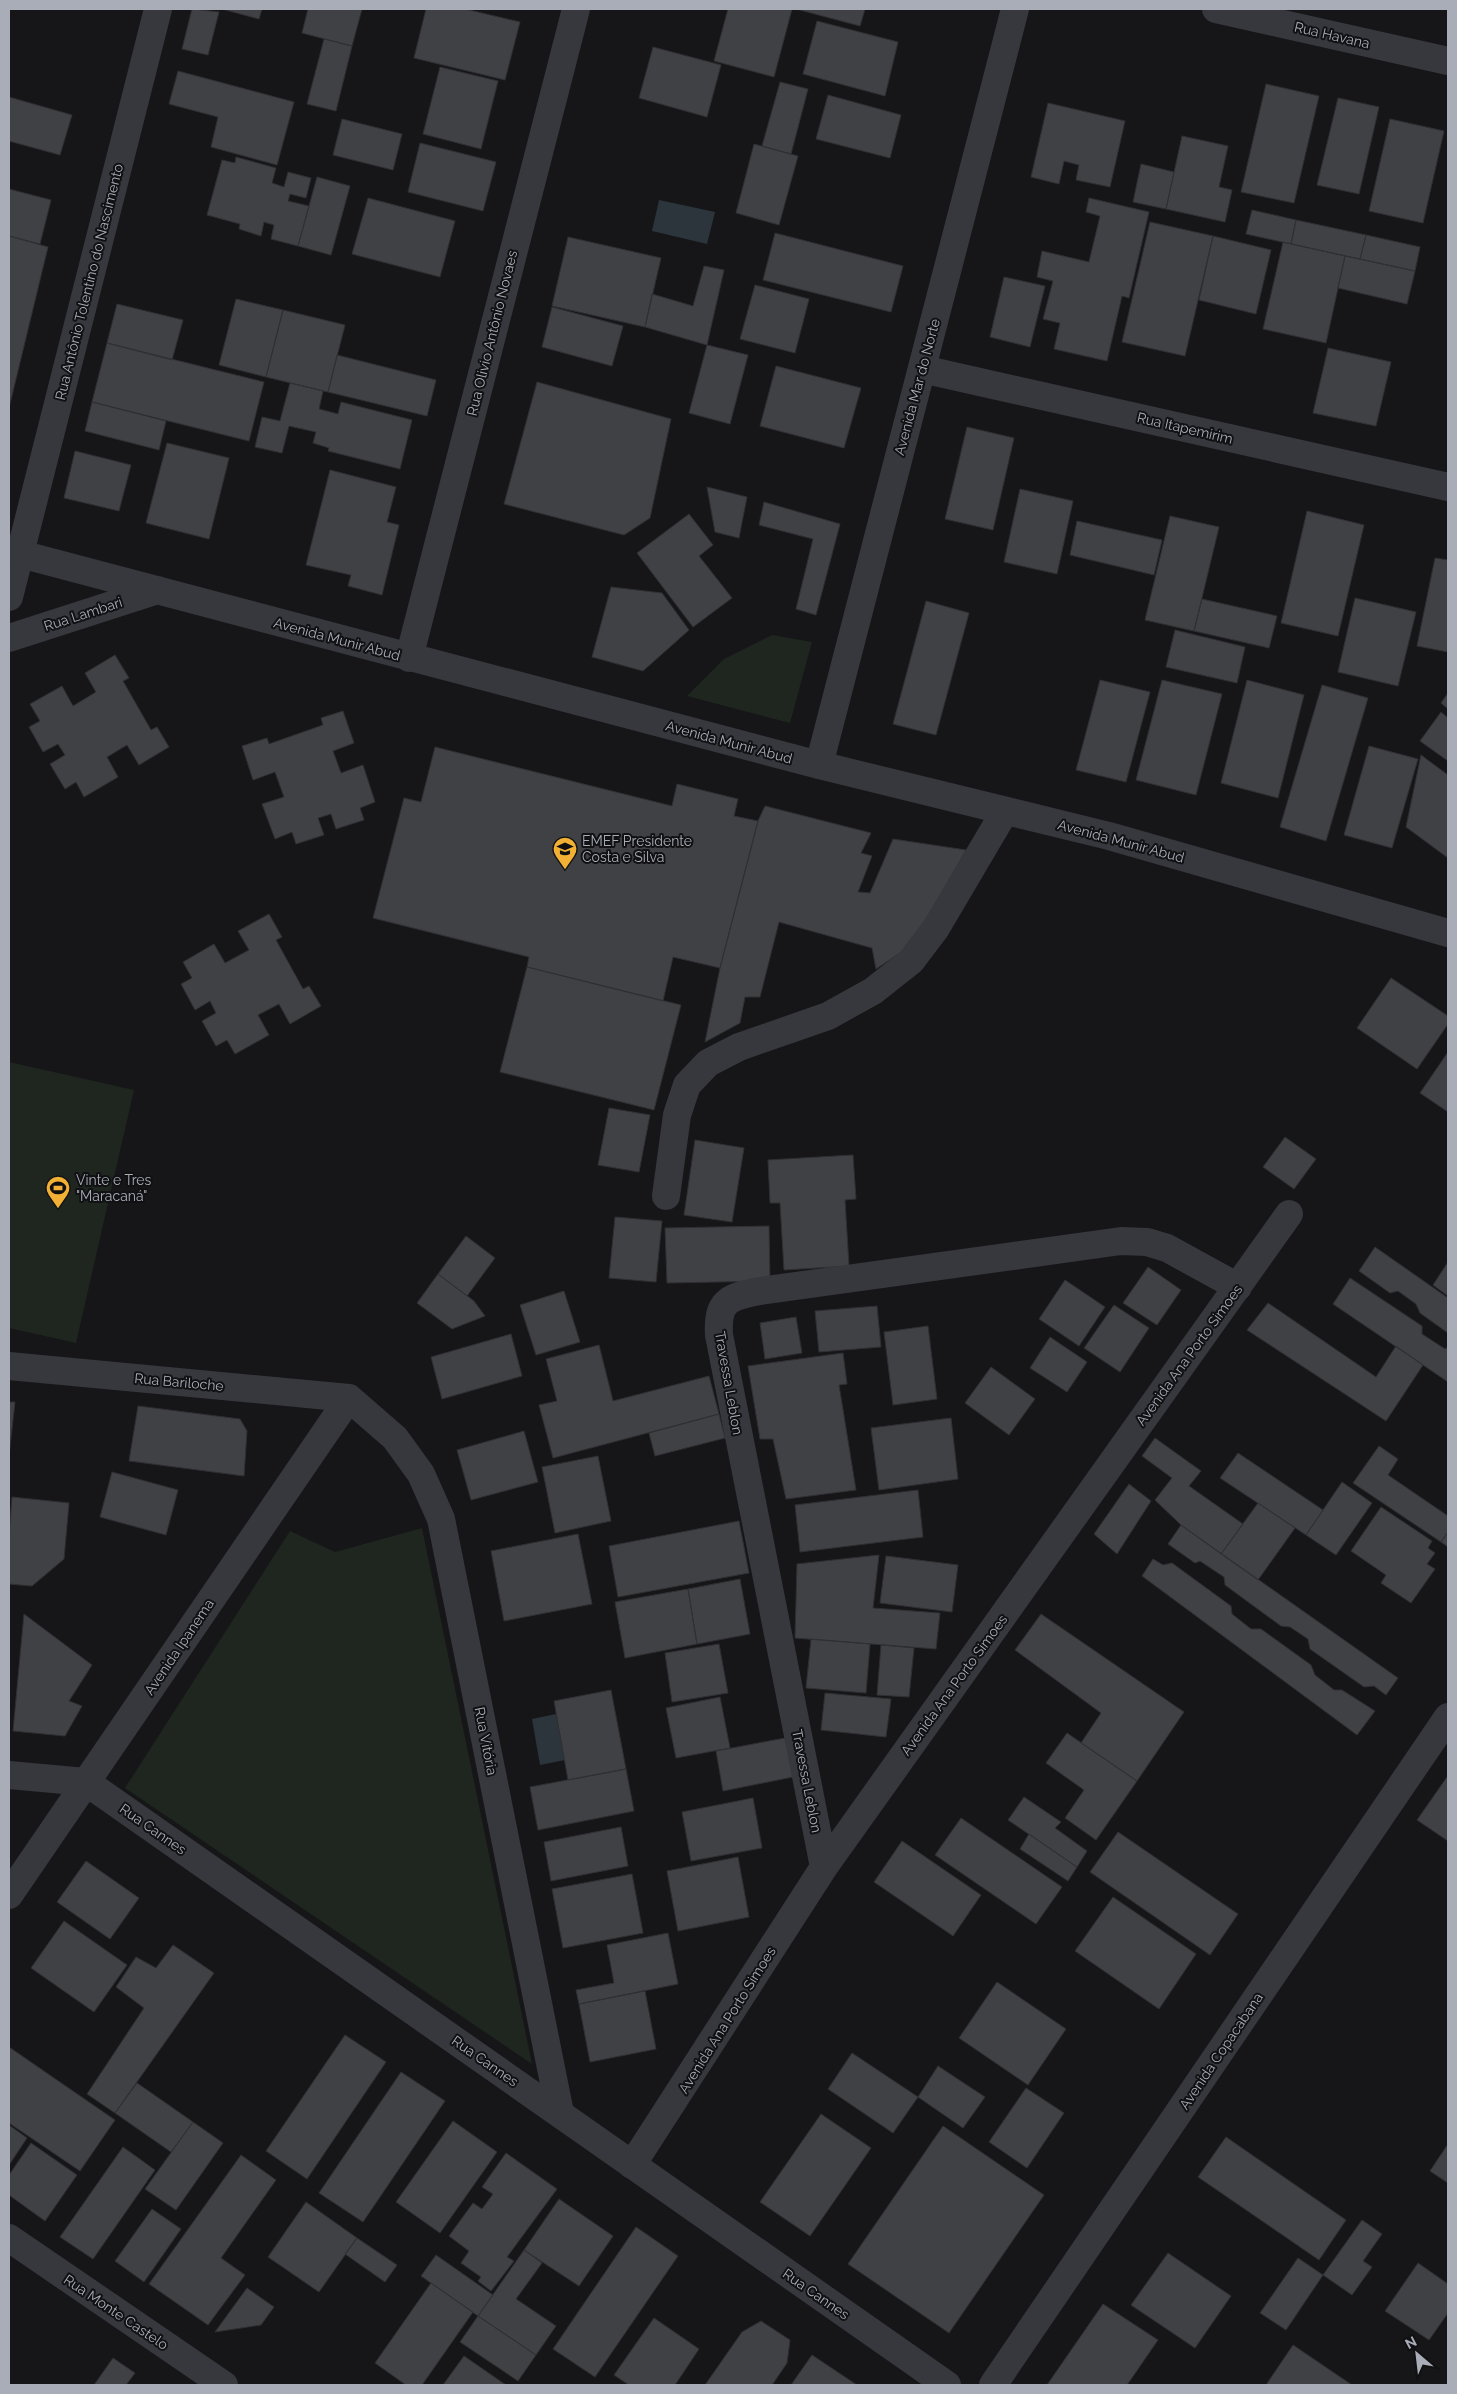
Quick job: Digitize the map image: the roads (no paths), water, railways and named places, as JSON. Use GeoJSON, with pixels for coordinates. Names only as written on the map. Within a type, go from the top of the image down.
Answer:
{"type":"FeatureCollection","features":[{"type":"Feature","properties":{"kind":"street","name":"Rua Antônio Tolentino do Nascimento"},"geometry":{"type":"LineString","coordinates":[[9,597],[14,553],[158,9]]}},
{"type":"Feature","properties":{"kind":"street","name":"Rua Olivio Antônio Novaes"},"geometry":{"type":"LineString","coordinates":[[409,658],[576,9]]}},
{"type":"Feature","properties":{"kind":"street","name":"Avenida Mar do Norte"},"geometry":{"type":"LineString","coordinates":[[819,765],[1016,9]]}},
{"type":"Feature","properties":{"kind":"street","name":"Rua Havana"},"geometry":{"type":"LineString","coordinates":[[1216,9],[1448,62]]}},
{"type":"Feature","properties":{"kind":"street","name":"Rua Itapemirim"},"geometry":{"type":"LineString","coordinates":[[922,369],[1448,487]]}},
{"type":"Feature","properties":{"kind":"street","name":"Avenida Munir Abud"},"geometry":{"type":"LineString","coordinates":[[14,553],[819,765],[1109,836],[1448,933]]}},
{"type":"Feature","properties":{"kind":"street","name":"Rua Lambari"},"geometry":{"type":"LineString","coordinates":[[9,638],[158,590]]}},
{"type":"Feature","properties":{"kind":"street"},"geometry":{"type":"LineString","coordinates":[[666,1196],[677,1115],[687,1086],[708,1063],[739,1047],[828,1016],[873,991],[911,961],[936,928],[1005,811]]}},
{"type":"Feature","properties":{"kind":"street","name":"Avenida Ana Porto Simoes"},"geometry":{"type":"LineString","coordinates":[[632,2165],[824,1867],[1289,1214]]}},
{"type":"Feature","properties":{"kind":"street","name":"Travessa Leblon"},"geometry":{"type":"LineString","coordinates":[[824,1867],[719,1335],[718,1317],[723,1306],[741,1295],[760,1291],[1121,1241],[1146,1242],[1167,1248],[1238,1287]]}},
{"type":"Feature","properties":{"kind":"street","name":"Rua Bariloche"},"geometry":{"type":"LineString","coordinates":[[9,1366],[349,1398]]}},
{"type":"Feature","properties":{"kind":"street","name":"Avenida Ipanema"},"geometry":{"type":"LineString","coordinates":[[9,1895],[349,1398]]}},
{"type":"Feature","properties":{"kind":"street","name":"Rua Vitória"},"geometry":{"type":"LineString","coordinates":[[349,1398],[395,1438],[421,1474],[441,1519],[560,2113]]}},
{"type":"Feature","properties":{"kind":"street","name":"Avenida Copacabana"},"geometry":{"type":"LineString","coordinates":[[993,2385],[1448,1717]]}},
{"type":"Feature","properties":{"kind":"street","name":"Rua Cannes"},"geometry":{"type":"LineString","coordinates":[[9,1775],[86,1782],[947,2385]]}},
{"type":"Feature","properties":{"kind":"street","name":"Rua Monte Castelo"},"geometry":{"type":"LineString","coordinates":[[9,2238],[224,2385]]}},
{"type":"Feature","properties":{"kind":"place","name":"EMEF Presidente Costa e Silva"},"geometry":{"type":"Point","coordinates":[565,870]}},
{"type":"Feature","properties":{"kind":"place","name":"Vinte e Tres \"Maracaná\""},"geometry":{"type":"Point","coordinates":[58,1209]}}]}
